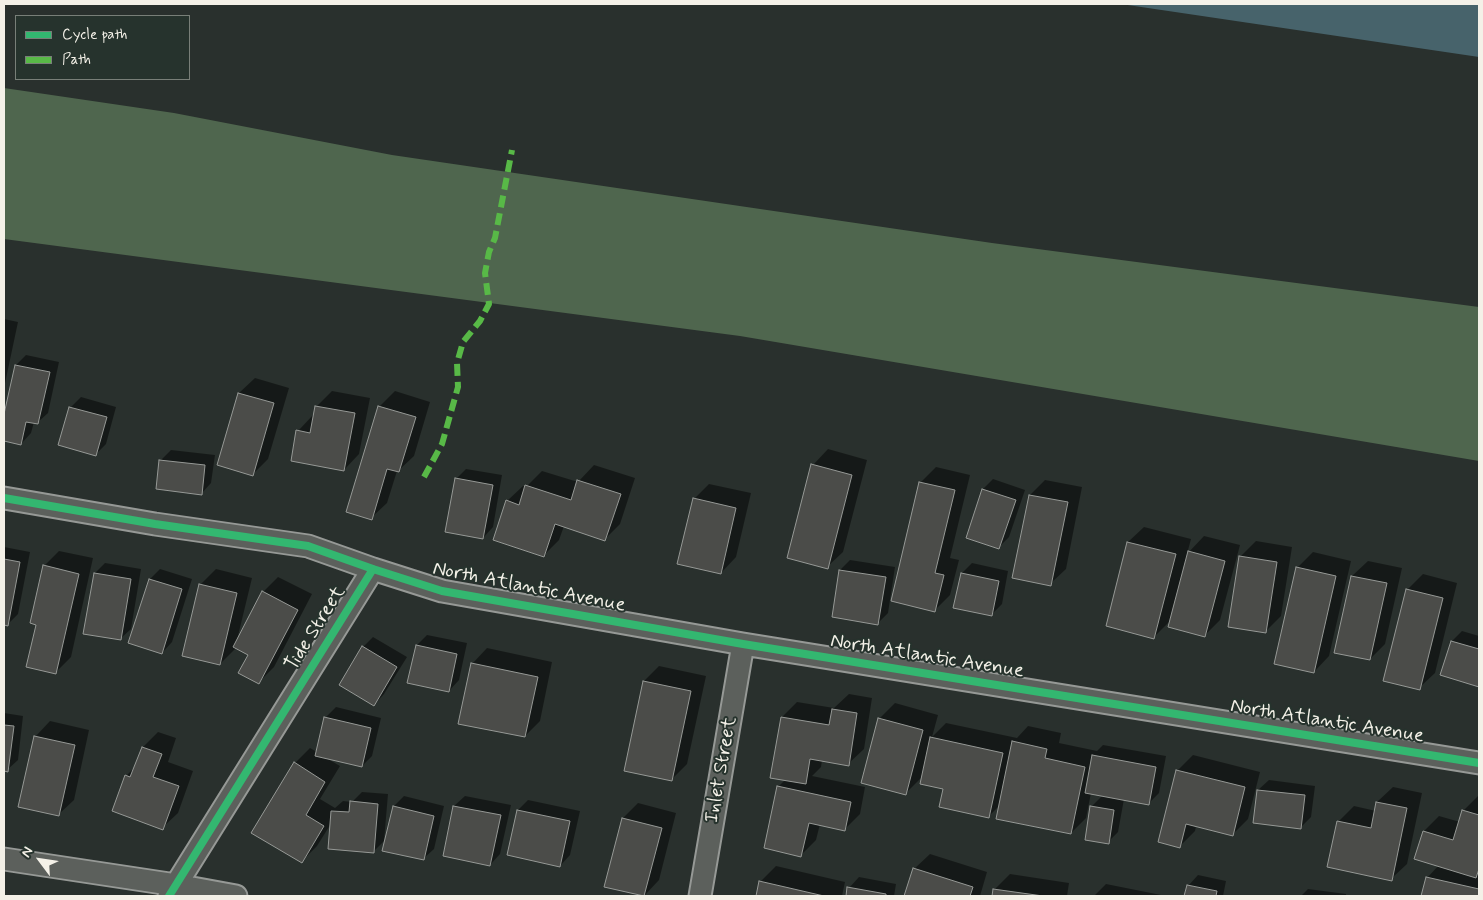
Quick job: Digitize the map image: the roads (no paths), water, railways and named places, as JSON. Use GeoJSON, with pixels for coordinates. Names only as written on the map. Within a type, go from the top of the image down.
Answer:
{"type":"FeatureCollection","features":[{"type":"Feature","properties":{"kind":"street","name":"Tide Street"},"geometry":{"type":"LineString","coordinates":[[4,498],[155,524],[308,546],[373,569],[173,891]]}},
{"type":"Feature","properties":{"kind":"street","name":"North Atlantic Avenue"},"geometry":{"type":"LineString","coordinates":[[373,569],[442,591],[743,644],[1479,763]]}},
{"type":"Feature","properties":{"kind":"street","name":"Inlet Street"},"geometry":{"type":"LineString","coordinates":[[700,896],[743,644]]}},
{"type":"Feature","properties":{"kind":"street"},"geometry":{"type":"LineString","coordinates":[[4,859],[173,891],[236,896]]}},
{"type":"Feature","properties":{"kind":"water"},"geometry":{"type":"Polygon","coordinates":[[[1121,4],[1479,4],[1479,57],[1121,4]]]}}]}
